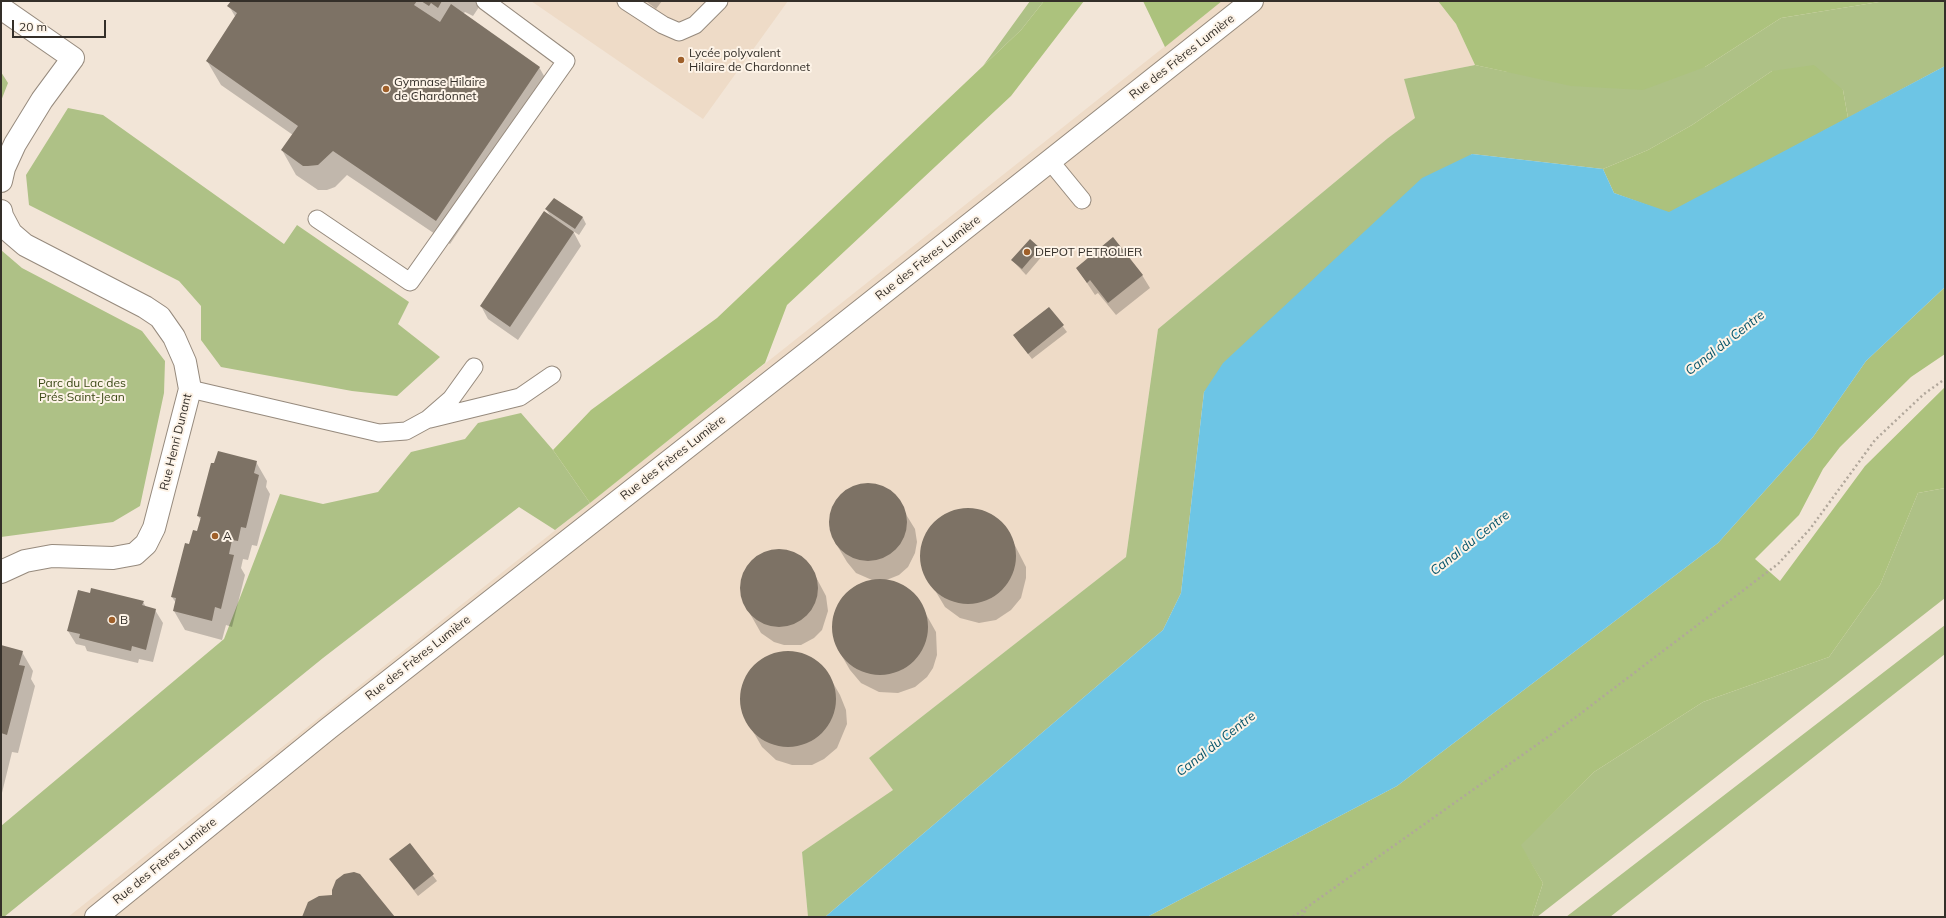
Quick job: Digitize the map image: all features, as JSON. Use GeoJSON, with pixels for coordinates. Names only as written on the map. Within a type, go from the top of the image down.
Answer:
{"type":"FeatureCollection","features":[{"type":"Feature","properties":{"kind":"street","name":"Rue des Frères Lumière"},"geometry":{"type":"LineString","coordinates":[[96,917],[329,728],[1050,162],[1252,1]]}},
{"type":"Feature","properties":{"kind":"street"},"geometry":{"type":"LineString","coordinates":[[1,8],[73,58],[42,100],[15,144],[4,168],[1,181]]}},
{"type":"Feature","properties":{"kind":"street","name":"Rue Henri Dunant"},"geometry":{"type":"LineString","coordinates":[[1,211],[11,233],[25,245],[144,307],[160,317],[174,336],[185,362],[190,390],[154,528],[146,544],[135,554],[113,558],[52,556],[25,561],[1,572]]}},
{"type":"Feature","properties":{"kind":"lane"},"geometry":{"type":"LineString","coordinates":[[317,219],[410,282],[566,61],[485,1]]}},
{"type":"Feature","properties":{"kind":"lane"},"geometry":{"type":"LineString","coordinates":[[626,1],[662,25],[679,32],[695,26],[719,1]]}},
{"type":"Feature","properties":{"kind":"lane"},"geometry":{"type":"LineString","coordinates":[[1050,162],[1082,200]]}},
{"type":"Feature","properties":{"kind":"lane"},"geometry":{"type":"LineString","coordinates":[[428,419],[451,399],[474,367]]}},
{"type":"Feature","properties":{"kind":"lane"},"geometry":{"type":"LineString","coordinates":[[190,390],[379,433],[406,430],[428,419],[520,397],[552,375]]}},
{"type":"Feature","properties":{"kind":"path"},"geometry":{"type":"LineString","coordinates":[[1293,917],[1576,717],[1778,564],[1810,529],[1875,440],[1924,394],[1945,379]]}},
{"type":"Feature","properties":{"kind":"path"},"geometry":{"type":"LineString","coordinates":[[1302,917],[1306,908]]}},
{"type":"Feature","properties":{"kind":"shaded area","name":"Lycée polyvalent Hilaire de Chardonnet"},"geometry":{"type":"Polygon","coordinates":[[[531,1],[788,1],[703,119],[531,1]]]}},
{"type":"Feature","properties":{"kind":"shaded area"},"geometry":{"type":"Polygon","coordinates":[[[1222,1],[1438,1],[1456,24],[1475,65],[1404,79],[1416,118],[1388,138],[1158,329],[1126,557],[869,758],[894,790],[802,852],[808,917],[68,917],[1222,1]]]}},
{"type":"Feature","properties":{"kind":"green space"},"geometry":{"type":"Polygon","coordinates":[[[1030,1],[1044,1],[1021,30],[983,66],[1030,1]]]}},
{"type":"Feature","properties":{"kind":"green space"},"geometry":{"type":"Polygon","coordinates":[[[1044,1],[1084,1],[1011,96],[787,305],[765,363],[590,503],[553,450],[591,410],[717,318],[1021,30],[1044,1]]]}},
{"type":"Feature","properties":{"kind":"green space"},"geometry":{"type":"Polygon","coordinates":[[[1143,1],[1222,1],[1165,47],[1143,1]]]}},
{"type":"Feature","properties":{"kind":"green space"},"geometry":{"type":"Polygon","coordinates":[[[1438,1],[1885,1],[1781,18],[1705,67],[1643,90],[1571,86],[1475,65],[1456,24],[1438,1]]]}},
{"type":"Feature","properties":{"kind":"green space"},"geometry":{"type":"Polygon","coordinates":[[[1885,1],[1945,1],[1945,66],[1848,118],[1843,90],[1772,71],[1692,125],[1648,150],[1603,169],[1472,154],[1204,392],[1181,593],[1163,630],[825,917],[808,917],[802,852],[893,790],[869,758],[1126,557],[1158,329],[1388,138],[1415,118],[1404,79],[1475,65],[1508,72],[1705,67],[1781,18],[1885,1]]]}},
{"type":"Feature","properties":{"kind":"green space"},"geometry":{"type":"Polygon","coordinates":[[[1814,65],[1843,90],[1848,118],[1669,213],[1614,193],[1603,169],[1648,150],[1692,125],[1772,71],[1814,65]]]}},
{"type":"Feature","properties":{"kind":"green space"},"geometry":{"type":"Polygon","coordinates":[[[1,72],[8,83],[1,101],[1,72]]]}},
{"type":"Feature","properties":{"kind":"green space"},"geometry":{"type":"Polygon","coordinates":[[[68,108],[103,115],[284,244],[297,225],[409,302],[398,324],[440,357],[397,396],[352,391],[221,367],[201,340],[201,306],[179,281],[29,205],[26,175],[68,108]]]}},
{"type":"Feature","properties":{"kind":"green space","name":"Parc du Lac des Prés Saint-Jean"},"geometry":{"type":"Polygon","coordinates":[[[1,250],[22,268],[142,331],[165,361],[164,393],[140,506],[113,522],[1,537],[1,250]]]}},
{"type":"Feature","properties":{"kind":"green space"},"geometry":{"type":"Polygon","coordinates":[[[1945,287],[1945,354],[1911,377],[1840,447],[1823,469],[1799,515],[1755,559],[1780,581],[1865,466],[1945,387],[1945,488],[1918,493],[1880,585],[1829,657],[1703,702],[1594,772],[1521,845],[1543,883],[1532,917],[1147,917],[1397,786],[1718,543],[1813,437],[1866,361],[1945,287]]]}},
{"type":"Feature","properties":{"kind":"green space"},"geometry":{"type":"Polygon","coordinates":[[[521,413],[553,450],[590,503],[555,530],[519,507],[323,658],[4,917],[1,917],[1,826],[224,639],[280,494],[323,504],[378,492],[411,452],[465,439],[478,423],[521,413]]]}},
{"type":"Feature","properties":{"kind":"green space"},"geometry":{"type":"Polygon","coordinates":[[[1945,488],[1945,598],[1537,917],[1532,917],[1543,883],[1520,845],[1594,772],[1703,702],[1829,657],[1880,585],[1918,493],[1945,488]]]}},
{"type":"Feature","properties":{"kind":"green space"},"geometry":{"type":"Polygon","coordinates":[[[1945,625],[1945,654],[1610,917],[1566,917],[1945,625]]]}},
{"type":"Feature","properties":{"kind":"water","name":"Canal du Centre"},"geometry":{"type":"Polygon","coordinates":[[[1945,66],[1945,287],[1866,361],[1813,437],[1718,543],[1397,786],[1147,917],[825,917],[1163,630],[1181,593],[1204,392],[1223,363],[1422,178],[1472,154],[1603,169],[1614,193],[1669,212],[1945,66]]]}},
{"type":"Feature","properties":{"kind":"building","name":"Gymnase Hilaire de Chardonnet"},"geometry":{"type":"Polygon","coordinates":[[[231,1],[417,1],[414,5],[440,22],[451,4],[540,67],[436,221],[333,151],[318,165],[303,166],[281,150],[298,126],[206,61],[237,13],[227,6],[231,1]]]}},
{"type":"Feature","properties":{"kind":"building"},"geometry":{"type":"Polygon","coordinates":[[[421,1],[442,1],[438,8],[431,3],[429,6],[421,1]]]}},
{"type":"Feature","properties":{"kind":"building"},"geometry":{"type":"Polygon","coordinates":[[[554,198],[583,217],[575,229],[545,209],[554,198]]]}},
{"type":"Feature","properties":{"kind":"building"},"geometry":{"type":"Polygon","coordinates":[[[544,211],[574,232],[510,327],[480,306],[544,211]]]}},
{"type":"Feature","properties":{"kind":"building"},"geometry":{"type":"Polygon","coordinates":[[[1113,237],[1143,275],[1108,303],[1090,280],[1087,283],[1076,268],[1113,237]]]}},
{"type":"Feature","properties":{"kind":"building","name":"DEPOT PETROLIER"},"geometry":{"type":"Polygon","coordinates":[[[1030,239],[1040,248],[1022,269],[1011,260],[1030,239]]]}},
{"type":"Feature","properties":{"kind":"building"},"geometry":{"type":"Polygon","coordinates":[[[1049,307],[1064,325],[1028,354],[1013,335],[1049,307]]]}},
{"type":"Feature","properties":{"kind":"building","name":"A"},"geometry":{"type":"Polygon","coordinates":[[[218,451],[257,461],[254,473],[259,475],[246,528],[241,527],[238,541],[232,540],[229,554],[234,555],[221,609],[215,607],[212,621],[173,611],[176,598],[171,597],[185,543],[189,544],[193,530],[197,531],[201,517],[197,516],[211,463],[214,463],[218,451]]]}},
{"type":"Feature","properties":{"kind":"building"},"geometry":{"type":"Polygon","coordinates":[[[868,483],[883,486],[896,494],[904,507],[907,522],[904,537],[896,550],[883,558],[868,561],[853,558],[840,550],[832,537],[829,522],[832,507],[840,494],[853,486],[868,483]]]}},
{"type":"Feature","properties":{"kind":"building"},"geometry":{"type":"Polygon","coordinates":[[[968,508],[986,512],[995,516],[1002,522],[1008,529],[1012,538],[1016,556],[1012,574],[1008,583],[1002,590],[995,596],[986,600],[968,604],[950,600],[941,596],[934,590],[928,583],[924,574],[920,556],[924,538],[928,529],[934,522],[941,516],[950,512],[968,508]]]}},
{"type":"Feature","properties":{"kind":"building"},"geometry":{"type":"Polygon","coordinates":[[[779,549],[794,552],[807,560],[815,573],[818,588],[815,603],[807,616],[794,624],[779,627],[764,624],[751,616],[743,603],[740,588],[743,573],[751,560],[764,552],[779,549]]]}},
{"type":"Feature","properties":{"kind":"building"},"geometry":{"type":"Polygon","coordinates":[[[880,579],[898,583],[907,587],[914,593],[920,600],[924,609],[928,627],[924,645],[920,654],[914,661],[907,667],[898,671],[880,675],[862,671],[853,667],[846,661],[840,654],[836,645],[832,627],[836,609],[840,600],[846,593],[853,587],[862,583],[880,579]]]}},
{"type":"Feature","properties":{"kind":"building","name":"B"},"geometry":{"type":"Polygon","coordinates":[[[91,588],[144,601],[142,605],[156,609],[146,650],[132,646],[131,651],[79,638],[80,634],[67,631],[78,590],[90,593],[91,588]]]}},
{"type":"Feature","properties":{"kind":"building"},"geometry":{"type":"Polygon","coordinates":[[[1,645],[23,651],[19,665],[25,666],[7,735],[1,733],[1,645]]]}},
{"type":"Feature","properties":{"kind":"building"},"geometry":{"type":"Polygon","coordinates":[[[788,651],[806,655],[815,659],[822,665],[828,672],[832,681],[836,699],[832,717],[828,726],[822,733],[815,739],[806,743],[788,747],[770,743],[761,739],[754,733],[748,726],[744,717],[740,699],[744,681],[748,672],[754,665],[761,659],[770,655],[788,651]]]}},
{"type":"Feature","properties":{"kind":"building"},"geometry":{"type":"Polygon","coordinates":[[[410,843],[434,874],[414,890],[389,859],[410,843]]]}},
{"type":"Feature","properties":{"kind":"building"},"geometry":{"type":"Polygon","coordinates":[[[354,872],[360,874],[395,917],[302,917],[308,902],[319,896],[332,895],[332,890],[336,880],[344,874],[354,872]]]}},
{"type":"Feature","properties":{"kind":"place","name":"Lycée polyvalent Hilaire de Chardonnet"},"geometry":{"type":"Point","coordinates":[681,60]}},
{"type":"Feature","properties":{"kind":"place","name":"Gymnase Hilaire de Chardonnet"},"geometry":{"type":"Point","coordinates":[386,89]}},
{"type":"Feature","properties":{"kind":"place","name":"DEPOT PETROLIER"},"geometry":{"type":"Point","coordinates":[1027,252]}},
{"type":"Feature","properties":{"kind":"place","name":"A"},"geometry":{"type":"Point","coordinates":[215,536]}},
{"type":"Feature","properties":{"kind":"place","name":"B"},"geometry":{"type":"Point","coordinates":[112,620]}}]}
